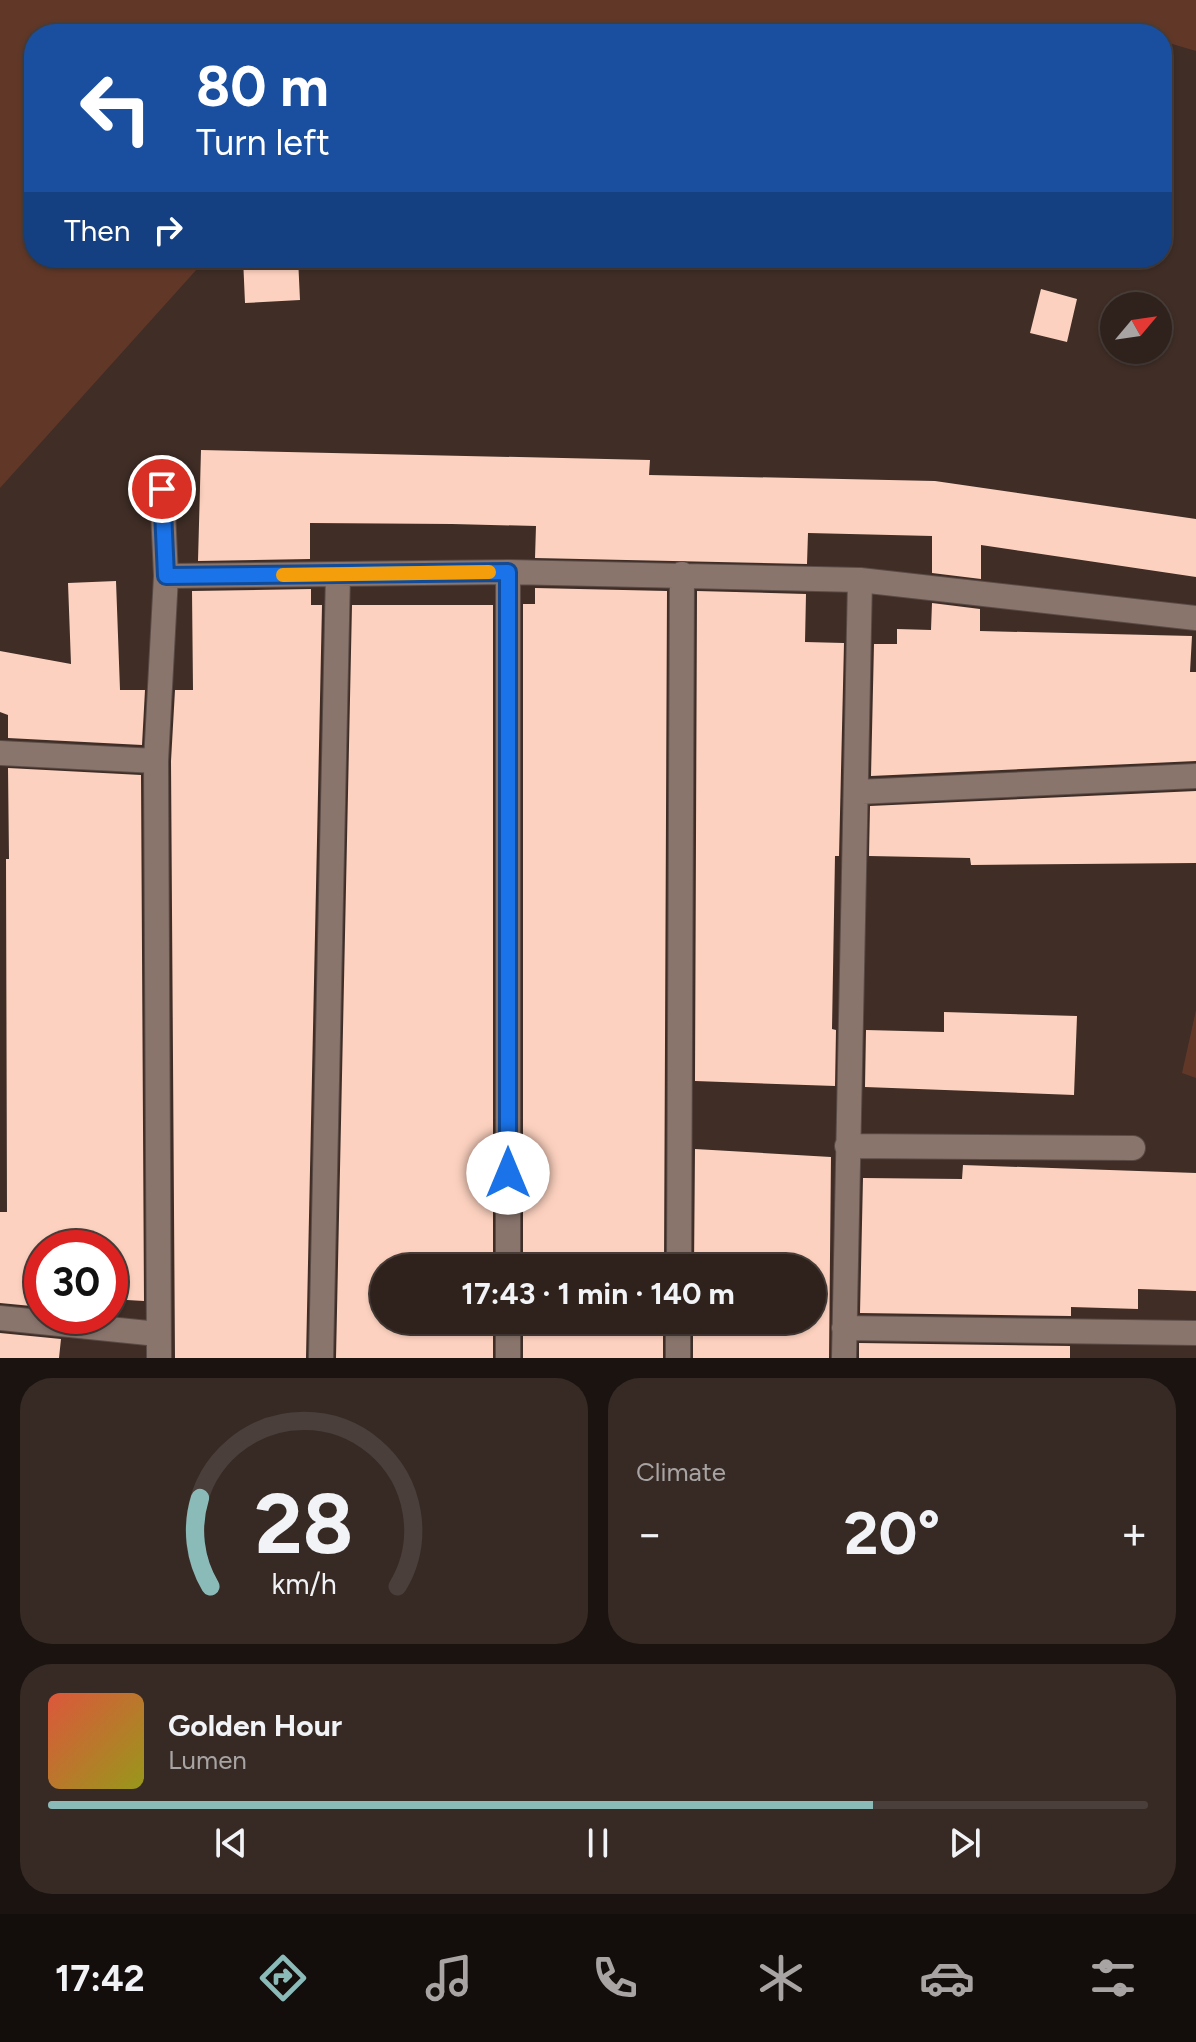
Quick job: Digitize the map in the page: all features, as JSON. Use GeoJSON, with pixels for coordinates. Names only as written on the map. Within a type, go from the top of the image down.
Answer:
{"type":"FeatureCollection","features":[{"type":"Feature","properties":{"kind":"street"},"geometry":{"type":"LineString","coordinates":[[0,1318],[158,1346],[156,761],[166,576],[162,489]]}},
{"type":"Feature","properties":{"kind":"street"},"geometry":{"type":"LineString","coordinates":[[166,576],[508,572],[860,580],[1196,618]]}},
{"type":"Feature","properties":{"kind":"street"},"geometry":{"type":"LineString","coordinates":[[508,572],[508,1254]]}},
{"type":"Feature","properties":{"kind":"street"},"geometry":{"type":"LineString","coordinates":[[321,1358],[338,574]]}},
{"type":"Feature","properties":{"kind":"street"},"geometry":{"type":"LineString","coordinates":[[679,1254],[682,574]]}},
{"type":"Feature","properties":{"kind":"street"},"geometry":{"type":"LineString","coordinates":[[844,1358],[860,580]]}},
{"type":"Feature","properties":{"kind":"street"},"geometry":{"type":"LineString","coordinates":[[0,753],[156,761]]}},
{"type":"Feature","properties":{"kind":"street"},"geometry":{"type":"LineString","coordinates":[[857,792],[1196,776]]}},
{"type":"Feature","properties":{"kind":"street"},"geometry":{"type":"LineString","coordinates":[[847,1146],[1133,1148]]}},
{"type":"Feature","properties":{"kind":"street"},"geometry":{"type":"LineString","coordinates":[[844,1328],[1196,1333]]}},
{"type":"Feature","properties":{"kind":"street"},"geometry":{"type":"LineString","coordinates":[[508,1334],[508,1358]]}},
{"type":"Feature","properties":{"kind":"street"},"geometry":{"type":"LineString","coordinates":[[678,1334],[678,1358]]}},
{"type":"Feature","properties":{"kind":"shaded area"},"geometry":{"type":"Polygon","coordinates":[[[0,0],[1196,0],[1196,51],[1172,44],[1172,24],[24,24],[24,268],[198,268],[0,488],[0,0]]]}},
{"type":"Feature","properties":{"kind":"shaded area"},"geometry":{"type":"Polygon","coordinates":[[[1196,1010],[1196,1078],[1182,1073],[1196,1010]]]}},
{"type":"Feature","properties":{"kind":"building"},"geometry":{"type":"Polygon","coordinates":[[[243,268],[298,268],[300,300],[245,303],[243,268]]]}},
{"type":"Feature","properties":{"kind":"building"},"geometry":{"type":"Polygon","coordinates":[[[1041,289],[1077,299],[1067,342],[1030,333],[1041,289]]]}},
{"type":"Feature","properties":{"kind":"building"},"geometry":{"type":"Polygon","coordinates":[[[201,450],[650,460],[649,475],[935,481],[1196,519],[1196,577],[981,545],[981,579],[932,573],[932,536],[808,533],[807,564],[535,558],[536,526],[452,524],[310,523],[310,559],[198,561],[201,450]]]}},
{"type":"Feature","properties":{"kind":"building"},"geometry":{"type":"Polygon","coordinates":[[[116,581],[120,690],[145,690],[142,745],[8,738],[8,715],[0,712],[0,651],[71,664],[68,583],[116,581]]]}},
{"type":"Feature","properties":{"kind":"building"},"geometry":{"type":"Polygon","coordinates":[[[535,588],[667,591],[664,1254],[523,1254],[523,604],[535,604],[535,588]]]}},
{"type":"Feature","properties":{"kind":"building"},"geometry":{"type":"Polygon","coordinates":[[[311,589],[311,605],[322,605],[306,1358],[175,1358],[171,761],[175,690],[193,690],[192,591],[311,589]]]}},
{"type":"Feature","properties":{"kind":"building"},"geometry":{"type":"Polygon","coordinates":[[[697,591],[806,594],[805,642],[844,643],[839,856],[835,856],[832,1029],[836,1030],[835,1086],[695,1081],[697,591]]]}},
{"type":"Feature","properties":{"kind":"building"},"geometry":{"type":"Polygon","coordinates":[[[932,603],[980,609],[980,631],[1192,636],[1190,672],[1196,672],[1196,761],[871,776],[874,644],[897,644],[897,629],[931,630],[932,603]]]}},
{"type":"Feature","properties":{"kind":"building"},"geometry":{"type":"Polygon","coordinates":[[[352,605],[493,605],[493,1254],[370,1254],[370,1334],[493,1334],[493,1358],[336,1358],[352,605]]]}},
{"type":"Feature","properties":{"kind":"building"},"geometry":{"type":"Polygon","coordinates":[[[8,768],[141,775],[144,1301],[128,1300],[128,1230],[24,1230],[24,1305],[0,1303],[0,1212],[7,1212],[6,859],[9,859],[8,768]]]}},
{"type":"Feature","properties":{"kind":"building"},"geometry":{"type":"Polygon","coordinates":[[[1196,791],[1196,863],[971,865],[970,858],[869,856],[870,806],[1196,791]]]}},
{"type":"Feature","properties":{"kind":"building"},"geometry":{"type":"Polygon","coordinates":[[[944,1012],[1077,1016],[1074,1095],[865,1087],[866,1030],[944,1032],[944,1012]]]}},
{"type":"Feature","properties":{"kind":"building"},"geometry":{"type":"Polygon","coordinates":[[[695,1149],[831,1157],[829,1358],[693,1358],[693,1334],[826,1334],[826,1254],[694,1254],[695,1149]]]}},
{"type":"Feature","properties":{"kind":"building"},"geometry":{"type":"Polygon","coordinates":[[[963,1165],[1196,1173],[1196,1291],[1138,1289],[1138,1309],[1071,1307],[1071,1316],[860,1313],[863,1178],[962,1179],[963,1165]]]}},
{"type":"Feature","properties":{"kind":"building"},"geometry":{"type":"Polygon","coordinates":[[[0,1333],[61,1339],[59,1358],[0,1358],[0,1333]]]}},
{"type":"Feature","properties":{"kind":"building"},"geometry":{"type":"Polygon","coordinates":[[[523,1334],[663,1334],[663,1358],[523,1358],[523,1334]]]}},
{"type":"Feature","properties":{"kind":"building"},"geometry":{"type":"Polygon","coordinates":[[[859,1343],[1070,1346],[1070,1358],[859,1358],[859,1343]]]}},
{"type":"Feature","properties":{"kind":"slow traffic"},"geometry":{"type":"LineString","coordinates":[[283,575],[489,572]]}},
{"type":"Feature","properties":{"kind":"route"},"geometry":{"type":"LineString","coordinates":[[162,489],[166,576],[508,572],[508,1173]]}}]}
